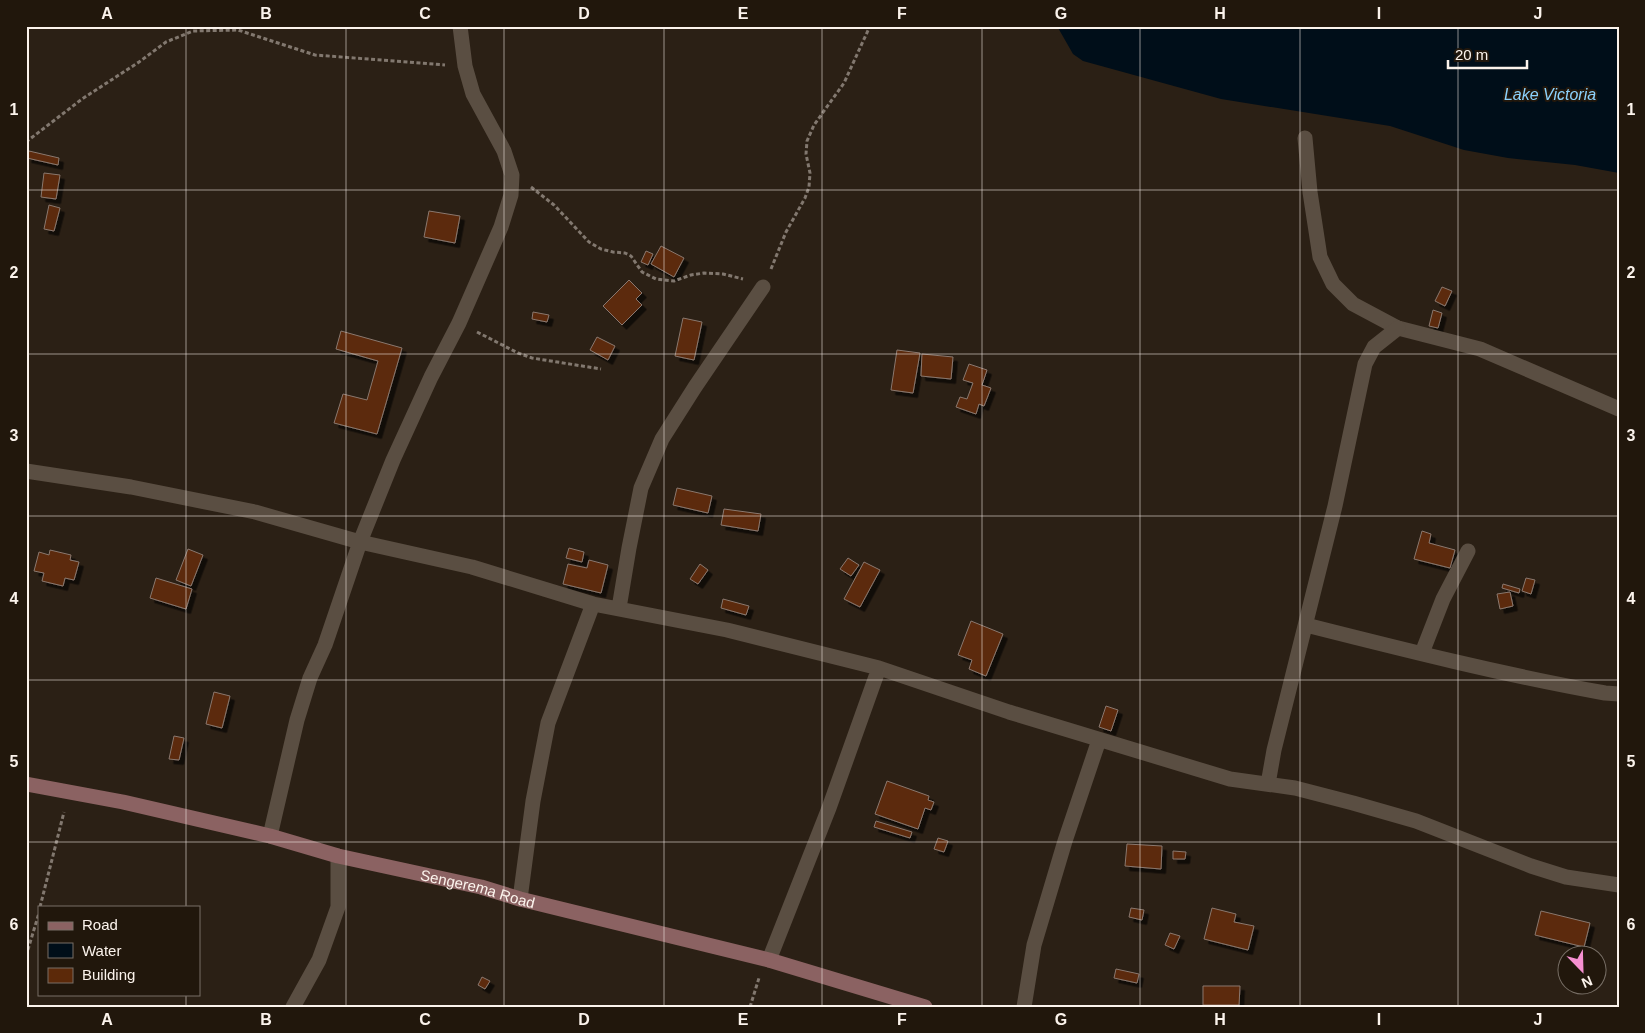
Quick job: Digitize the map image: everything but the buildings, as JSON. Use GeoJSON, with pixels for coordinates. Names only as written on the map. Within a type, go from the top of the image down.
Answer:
{"type":"FeatureCollection","features":[{"type":"Feature","properties":{"kind":"main road","name":"Sengerema Road"},"geometry":{"type":"LineString","coordinates":[[26,784],[123,802],[270,836],[338,856],[481,887],[520,899],[767,959],[925,1007]]}},
{"type":"Feature","properties":{"kind":"street"},"geometry":{"type":"LineString","coordinates":[[270,836],[297,720],[310,678],[325,645],[360,542],[393,460],[431,377],[459,323],[501,228],[511,195],[512,175],[504,151],[473,94],[465,66],[460,26]]}},
{"type":"Feature","properties":{"kind":"street"},"geometry":{"type":"LineString","coordinates":[[1305,138],[1310,192],[1320,257],[1333,284],[1353,304],[1398,328],[1480,349],[1619,409]]}},
{"type":"Feature","properties":{"kind":"street"},"geometry":{"type":"LineString","coordinates":[[618,608],[641,488],[662,439],[695,386],[763,287]]}},
{"type":"Feature","properties":{"kind":"street"},"geometry":{"type":"LineString","coordinates":[[1268,784],[1274,750],[1335,506],[1365,364],[1374,347],[1398,328]]}},
{"type":"Feature","properties":{"kind":"street"},"geometry":{"type":"LineString","coordinates":[[27,475],[132,487],[254,512],[360,542],[472,567],[593,604],[727,630],[879,668],[1009,712],[1230,779],[1295,788],[1416,821],[1531,866],[1566,877],[1619,885]]}},
{"type":"Feature","properties":{"kind":"street"},"geometry":{"type":"LineString","coordinates":[[1422,653],[1443,598],[1468,551]]}},
{"type":"Feature","properties":{"kind":"street"},"geometry":{"type":"LineString","coordinates":[[520,899],[532,801],[548,723],[593,604]]}},
{"type":"Feature","properties":{"kind":"street"},"geometry":{"type":"LineString","coordinates":[[1306,625],[1523,678],[1619,694]]}},
{"type":"Feature","properties":{"kind":"street"},"geometry":{"type":"LineString","coordinates":[[767,959],[826,817],[879,668]]}},
{"type":"Feature","properties":{"kind":"street"},"geometry":{"type":"LineString","coordinates":[[1024,1007],[1034,945],[1065,841],[1099,740]]}},
{"type":"Feature","properties":{"kind":"street"},"geometry":{"type":"LineString","coordinates":[[293,1007],[318,960],[338,907],[338,856]]}},
{"type":"Feature","properties":{"kind":"path"},"geometry":{"type":"LineString","coordinates":[[512,175],[554,205],[589,242],[601,249],[624,252],[631,256],[642,272],[656,279],[674,282],[691,275],[704,273],[723,274],[735,276],[763,287],[786,232],[806,198],[810,173],[806,154],[807,141],[814,125],[844,84],[870,26]]}},
{"type":"Feature","properties":{"kind":"path"},"geometry":{"type":"LineString","coordinates":[[26,142],[82,99],[166,42],[193,31],[238,30],[315,55],[465,66]]}},
{"type":"Feature","properties":{"kind":"path"},"geometry":{"type":"LineString","coordinates":[[459,323],[518,353],[532,358],[601,369]]}},
{"type":"Feature","properties":{"kind":"path"},"geometry":{"type":"LineString","coordinates":[[40,906],[68,792]]}},
{"type":"Feature","properties":{"kind":"path"},"geometry":{"type":"LineString","coordinates":[[26,956],[38,916]]}},
{"type":"Feature","properties":{"kind":"path"},"geometry":{"type":"LineString","coordinates":[[750,1007],[767,959]]}},
{"type":"Feature","properties":{"kind":"water","name":"Lake Victoria"},"geometry":{"type":"Polygon","coordinates":[[[1057,26],[1619,26],[1619,173],[1464,150],[1390,126],[1221,99],[1083,61],[1073,54],[1057,26]]]}}]}
